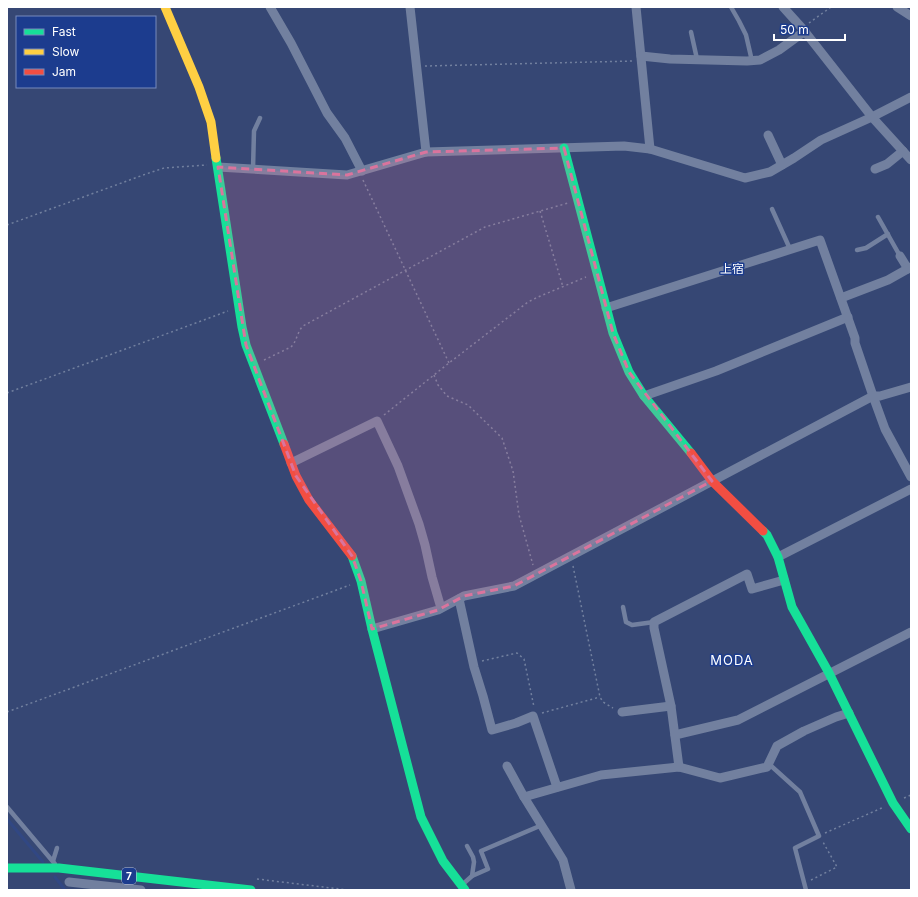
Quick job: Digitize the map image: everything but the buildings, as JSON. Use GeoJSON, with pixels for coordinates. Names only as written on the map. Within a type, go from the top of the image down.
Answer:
{"type":"FeatureCollection","features":[{"type":"Feature","properties":{"kind":"street"},"geometry":{"type":"LineString","coordinates":[[165,7],[199,86],[211,122],[246,345],[296,476],[309,500],[352,556],[357,568],[362,581],[372,629],[421,817],[443,861],[464,888]]}},
{"type":"Feature","properties":{"kind":"street"},"geometry":{"type":"LineString","coordinates":[[270,7],[291,43],[327,113],[345,138],[360,171]]}},
{"type":"Feature","properties":{"kind":"street"},"geometry":{"type":"LineString","coordinates":[[410,7],[426,152]]}},
{"type":"Feature","properties":{"kind":"street"},"geometry":{"type":"LineString","coordinates":[[636,7],[650,149]]}},
{"type":"Feature","properties":{"kind":"street"},"geometry":{"type":"LineString","coordinates":[[783,7],[872,117],[908,154],[874,169]]}},
{"type":"Feature","properties":{"kind":"street"},"geometry":{"type":"LineString","coordinates":[[897,7],[911,16]]}},
{"type":"Feature","properties":{"kind":"street"},"geometry":{"type":"LineString","coordinates":[[641,58],[670,60],[760,60],[779,50],[803,30]]}},
{"type":"Feature","properties":{"kind":"street"},"geometry":{"type":"LineString","coordinates":[[218,167],[347,175],[426,152],[624,146],[650,149],[745,178],[770,172],[821,140],[911,98]]}},
{"type":"Feature","properties":{"kind":"street"},"geometry":{"type":"LineString","coordinates":[[768,135],[782,165]]}},
{"type":"Feature","properties":{"kind":"street"},"geometry":{"type":"LineString","coordinates":[[564,148],[613,333],[629,372],[644,396],[712,481],[767,535],[778,557],[792,607],[829,673],[894,803],[911,829]]}},
{"type":"Feature","properties":{"kind":"street"},"geometry":{"type":"LineString","coordinates":[[606,308],[820,240],[848,317],[855,338],[855,343],[885,429],[911,477]]}},
{"type":"Feature","properties":{"kind":"street"},"geometry":{"type":"LineString","coordinates":[[841,298],[888,280],[910,268],[900,256]]}},
{"type":"Feature","properties":{"kind":"street"},"geometry":{"type":"LineString","coordinates":[[644,396],[716,370],[848,317]]}},
{"type":"Feature","properties":{"kind":"street"},"geometry":{"type":"LineString","coordinates":[[372,629],[438,610],[464,596],[514,586],[873,396],[880,396],[911,387]]}},
{"type":"Feature","properties":{"kind":"street"},"geometry":{"type":"LineString","coordinates":[[291,464],[377,421],[398,466],[418,524],[441,608]]}},
{"type":"Feature","properties":{"kind":"street"},"geometry":{"type":"LineString","coordinates":[[778,557],[911,489]]}},
{"type":"Feature","properties":{"kind":"street"},"geometry":{"type":"LineString","coordinates":[[679,767],[671,706],[654,622],[747,574],[752,590],[784,580]]}},
{"type":"Feature","properties":{"kind":"street"},"geometry":{"type":"LineString","coordinates":[[459,599],[473,664],[492,730],[516,723],[534,715],[557,787]]}},
{"type":"Feature","properties":{"kind":"street"},"geometry":{"type":"LineString","coordinates":[[675,735],[738,720],[911,632]]}},
{"type":"Feature","properties":{"kind":"street"},"geometry":{"type":"LineString","coordinates":[[622,712],[671,706]]}},
{"type":"Feature","properties":{"kind":"street"},"geometry":{"type":"LineString","coordinates":[[524,797],[601,775],[679,767],[720,778],[767,767],[777,746],[804,731],[849,713]]}},
{"type":"Feature","properties":{"kind":"street"},"geometry":{"type":"LineString","coordinates":[[507,766],[524,797],[563,860],[571,890]]}},
{"type":"Feature","properties":{"kind":"street"},"geometry":{"type":"LineString","coordinates":[[56,865],[76,890]]}},
{"type":"Feature","properties":{"kind":"street","name":"7"},"geometry":{"type":"LineString","coordinates":[[7,868],[56,865],[251,890]]}},
{"type":"Feature","properties":{"kind":"street"},"geometry":{"type":"LineString","coordinates":[[69,882],[141,890]]}},
{"type":"Feature","properties":{"kind":"lane"},"geometry":{"type":"LineString","coordinates":[[731,7],[746,35],[752,60]]}},
{"type":"Feature","properties":{"kind":"lane"},"geometry":{"type":"LineString","coordinates":[[691,32],[697,60]]}},
{"type":"Feature","properties":{"kind":"lane"},"geometry":{"type":"LineString","coordinates":[[252,169],[254,131],[260,118]]}},
{"type":"Feature","properties":{"kind":"lane"},"geometry":{"type":"LineString","coordinates":[[772,209],[790,249]]}},
{"type":"Feature","properties":{"kind":"lane"},"geometry":{"type":"LineString","coordinates":[[878,217],[900,256]]}},
{"type":"Feature","properties":{"kind":"lane"},"geometry":{"type":"LineString","coordinates":[[857,250],[866,248],[888,234]]}},
{"type":"Feature","properties":{"kind":"lane"},"geometry":{"type":"LineString","coordinates":[[623,607],[626,622],[632,625],[654,622]]}},
{"type":"Feature","properties":{"kind":"lane"},"geometry":{"type":"LineString","coordinates":[[769,764],[800,792],[819,836],[796,848],[806,890]]}},
{"type":"Feature","properties":{"kind":"lane"},"geometry":{"type":"LineString","coordinates":[[7,807],[56,865]]}},
{"type":"Feature","properties":{"kind":"lane"},"geometry":{"type":"LineString","coordinates":[[472,876],[488,869],[482,852],[542,826]]}},
{"type":"Feature","properties":{"kind":"lane"},"geometry":{"type":"LineString","coordinates":[[464,888],[472,876],[474,862],[467,846]]}},
{"type":"Feature","properties":{"kind":"lane"},"geometry":{"type":"LineString","coordinates":[[56,865],[57,848]]}},
{"type":"Feature","properties":{"kind":"path"},"geometry":{"type":"LineString","coordinates":[[803,30],[832,7]]}},
{"type":"Feature","properties":{"kind":"path"},"geometry":{"type":"LineString","coordinates":[[416,67],[641,58]]}},
{"type":"Feature","properties":{"kind":"path"},"geometry":{"type":"LineString","coordinates":[[7,225],[164,168],[204,165],[218,167]]}},
{"type":"Feature","properties":{"kind":"path"},"geometry":{"type":"LineString","coordinates":[[360,171],[449,363]]}},
{"type":"Feature","properties":{"kind":"path"},"geometry":{"type":"LineString","coordinates":[[254,365],[291,347],[294,344],[299,329],[303,326],[485,226],[578,200]]}},
{"type":"Feature","properties":{"kind":"path"},"geometry":{"type":"LineString","coordinates":[[540,211],[563,287]]}},
{"type":"Feature","properties":{"kind":"path"},"geometry":{"type":"LineString","coordinates":[[377,421],[528,302],[597,272]]}},
{"type":"Feature","properties":{"kind":"path"},"geometry":{"type":"LineString","coordinates":[[7,392],[239,307]]}},
{"type":"Feature","properties":{"kind":"path"},"geometry":{"type":"LineString","coordinates":[[434,375],[438,385],[447,396],[468,405],[502,438],[513,471],[519,515],[535,574]]}},
{"type":"Feature","properties":{"kind":"path"},"geometry":{"type":"LineString","coordinates":[[570,556],[600,697],[610,708],[622,712]]}},
{"type":"Feature","properties":{"kind":"path"},"geometry":{"type":"LineString","coordinates":[[7,712],[362,581]]}},
{"type":"Feature","properties":{"kind":"path"},"geometry":{"type":"LineString","coordinates":[[473,664],[517,653],[524,659],[534,715],[600,697]]}},
{"type":"Feature","properties":{"kind":"path"},"geometry":{"type":"LineString","coordinates":[[805,883],[837,867],[819,836],[911,795]]}},
{"type":"Feature","properties":{"kind":"highlighted area"},"geometry":{"type":"Polygon","coordinates":[[[564,148],[613,333],[629,372],[712,481],[514,586],[464,596],[438,610],[372,629],[361,581],[352,556],[296,476],[246,345],[218,167],[347,175],[426,152],[564,148]]]}},
{"type":"Feature","properties":{"kind":"waterway"},"geometry":{"type":"LineString","coordinates":[[7,819],[43,862]]}},
{"type":"Feature","properties":{"kind":"waterway"},"geometry":{"type":"LineString","coordinates":[[55,877],[65,890]]}},
{"type":"Feature","properties":{"kind":"traffic: fast"},"geometry":{"type":"LineString","coordinates":[[564,148],[613,333],[629,372],[644,396],[691,453]]}},
{"type":"Feature","properties":{"kind":"traffic: fast"},"geometry":{"type":"LineString","coordinates":[[216,158],[246,345],[284,444]]}},
{"type":"Feature","properties":{"kind":"traffic: fast"},"geometry":{"type":"LineString","coordinates":[[763,531],[767,535],[778,557],[792,607],[829,673],[893,803],[911,829]]}},
{"type":"Feature","properties":{"kind":"traffic: fast"},"geometry":{"type":"LineString","coordinates":[[352,556],[361,581],[421,817],[443,861],[465,890]]}},
{"type":"Feature","properties":{"kind":"traffic: fast"},"geometry":{"type":"LineString","coordinates":[[7,868],[59,868],[251,890]]}},
{"type":"Feature","properties":{"kind":"traffic: slow"},"geometry":{"type":"LineString","coordinates":[[165,7],[199,87],[211,122],[216,158]]}},
{"type":"Feature","properties":{"kind":"traffic: jam"},"geometry":{"type":"LineString","coordinates":[[284,444],[296,476],[309,500],[352,556]]}},
{"type":"Feature","properties":{"kind":"traffic: jam"},"geometry":{"type":"LineString","coordinates":[[691,453],[712,481],[763,531]]}},
{"type":"Feature","properties":{"kind":"district","name":"上宿"},"geometry":{"type":"Point","coordinates":[732,268]}},
{"type":"Feature","properties":{"kind":"district","name":"MODA"},"geometry":{"type":"Point","coordinates":[732,660]}}]}
